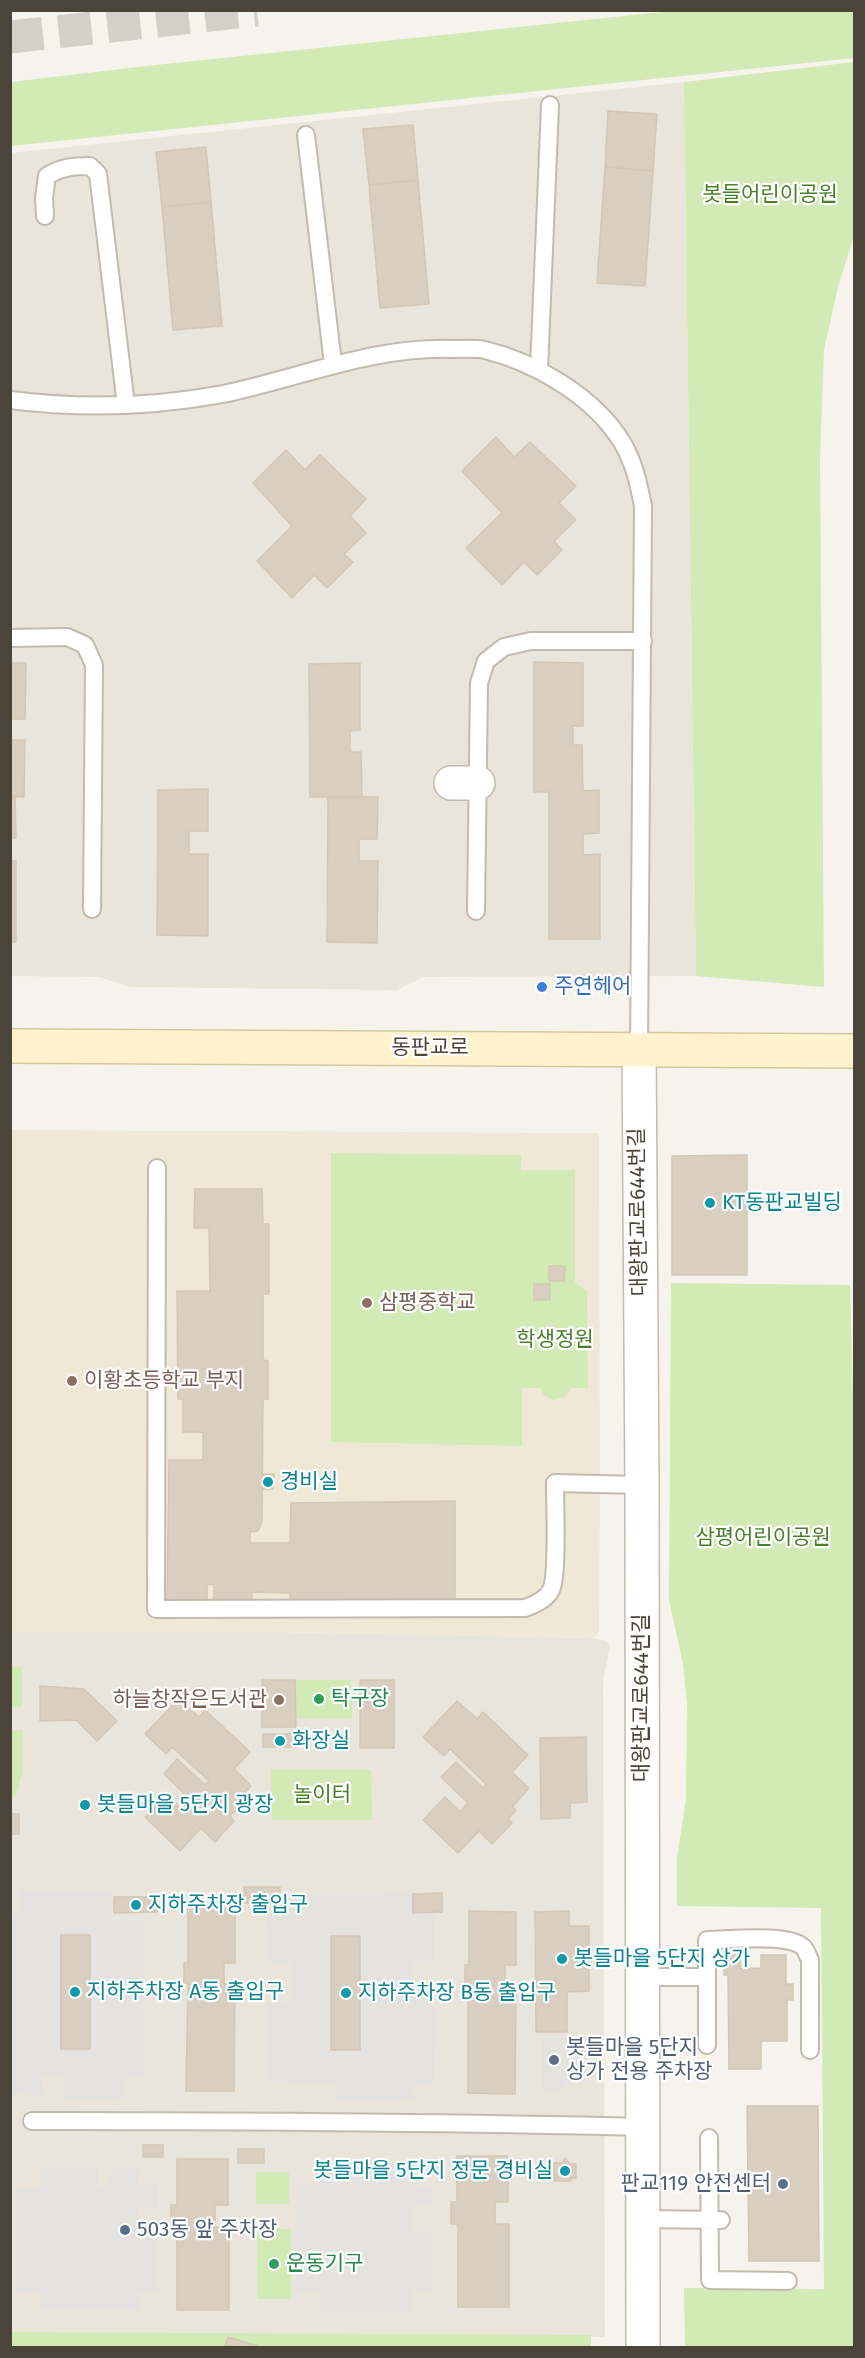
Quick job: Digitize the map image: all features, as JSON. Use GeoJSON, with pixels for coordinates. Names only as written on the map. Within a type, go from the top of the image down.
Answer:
{"type":"FeatureCollection","features":[{"type":"Feature","properties":{"kind":"main road","name":"동판교로"},"geometry":{"type":"LineString","coordinates":[[10,1046],[852,1051]]}},
{"type":"Feature","properties":{"kind":"street","name":"대왕판교로644번길"},"geometry":{"type":"LineString","coordinates":[[639,1049],[644,2348]]}},
{"type":"Feature","properties":{"kind":"lane"},"geometry":{"type":"LineString","coordinates":[[539,370],[550,105]]}},
{"type":"Feature","properties":{"kind":"lane"},"geometry":{"type":"LineString","coordinates":[[306,135],[333,364]]}},
{"type":"Feature","properties":{"kind":"lane"},"geometry":{"type":"LineString","coordinates":[[45,216],[44,198],[47,176],[57,169],[75,166],[90,166],[98,174],[126,405]]}},
{"type":"Feature","properties":{"kind":"lane"},"geometry":{"type":"LineString","coordinates":[[10,400],[75,405],[126,405],[224,393],[388,352],[437,348],[484,350],[539,370],[578,393],[612,427],[633,464],[643,506],[639,1049]]}},
{"type":"Feature","properties":{"kind":"lane"},"geometry":{"type":"LineString","coordinates":[[10,638],[67,637],[85,645],[94,665],[92,909]]}},
{"type":"Feature","properties":{"kind":"lane"},"geometry":{"type":"LineString","coordinates":[[476,911],[464,783],[478,683],[486,661],[504,647],[531,641],[643,641]]}},
{"type":"Feature","properties":{"kind":"lane"},"geometry":{"type":"LineString","coordinates":[[157,1168],[156,1609],[525,1608],[547,1596],[554,1581],[555,1483],[642,1485]]}},
{"type":"Feature","properties":{"kind":"lane"},"geometry":{"type":"LineString","coordinates":[[707,2045],[706,1940],[784,1941],[803,1948],[810,1960],[810,2050]]}},
{"type":"Feature","properties":{"kind":"lane"},"geometry":{"type":"LineString","coordinates":[[642,1977],[707,1977]]}},
{"type":"Feature","properties":{"kind":"lane"},"geometry":{"type":"LineString","coordinates":[[32,2121],[297,2121],[643,2127]]}},
{"type":"Feature","properties":{"kind":"lane"},"geometry":{"type":"LineString","coordinates":[[709,2138],[715,2220],[710,2280],[788,2281]]}},
{"type":"Feature","properties":{"kind":"lane"},"geometry":{"type":"LineString","coordinates":[[643,2219],[715,2220]]}},
{"type":"Feature","properties":{"kind":"shaded area"},"geometry":{"type":"Polygon","coordinates":[[[684,82],[696,976],[423,977],[397,990],[131,987],[99,977],[11,976],[11,153],[684,82]]]}},
{"type":"Feature","properties":{"kind":"shaded area","name":"삼평중학교"},"geometry":{"type":"Polygon","coordinates":[[[11,1130],[599,1133],[600,1495],[599,1631],[596,1636],[592,1638],[276,1632],[11,1632],[11,1130]]]}},
{"type":"Feature","properties":{"kind":"shaded area"},"geometry":{"type":"Polygon","coordinates":[[[11,1632],[276,1632],[594,1638],[606,1641],[610,1646],[603,1682],[605,2337],[11,2332],[11,1632]]]}},
{"type":"Feature","properties":{"kind":"shaded area"},"geometry":{"type":"Polygon","coordinates":[[[19,1890],[111,1890],[111,1920],[143,1920],[143,2078],[125,2078],[125,2099],[64,2099],[64,2078],[56,2073],[42,2076],[42,2095],[11,2094],[10,1915],[19,1915],[19,1890]]]}},
{"type":"Feature","properties":{"kind":"shaded area"},"geometry":{"type":"Polygon","coordinates":[[[413,1894],[413,1913],[434,1912],[434,1961],[413,1962],[414,1987],[435,1988],[434,2084],[413,2084],[413,2100],[335,2100],[335,2083],[267,2081],[268,2002],[291,2002],[292,1963],[267,1963],[266,1914],[291,1914],[291,1895],[413,1894]]]}},
{"type":"Feature","properties":{"kind":"shaded area"},"geometry":{"type":"Polygon","coordinates":[[[586,2037],[587,2082],[566,2082],[565,2090],[542,2090],[542,2038],[586,2037]]]}},
{"type":"Feature","properties":{"kind":"shaded area"},"geometry":{"type":"Polygon","coordinates":[[[352,2160],[411,2161],[411,2186],[431,2186],[431,2205],[411,2205],[412,2231],[432,2231],[432,2290],[412,2290],[412,2311],[321,2311],[321,2290],[297,2290],[297,2185],[321,2185],[321,2177],[338,2177],[341,2182],[352,2185],[352,2160]]]}},
{"type":"Feature","properties":{"kind":"shaded area"},"geometry":{"type":"Polygon","coordinates":[[[41,2168],[98,2168],[98,2189],[111,2180],[113,2169],[138,2169],[138,2184],[158,2184],[158,2208],[138,2208],[139,2236],[157,2236],[157,2292],[139,2292],[139,2310],[41,2310],[41,2292],[16,2292],[16,2189],[41,2189],[41,2168]]]}},
{"type":"Feature","properties":{"kind":"green space"},"geometry":{"type":"Polygon","coordinates":[[[681,10],[854,11],[854,58],[11,146],[11,82],[681,10]]]}},
{"type":"Feature","properties":{"kind":"green space","name":"봇들어린이공원"},"geometry":{"type":"Polygon","coordinates":[[[854,62],[854,236],[838,287],[824,350],[820,458],[824,987],[696,976],[684,82],[854,62]]]}},
{"type":"Feature","properties":{"kind":"green space","name":"학생정원"},"geometry":{"type":"Polygon","coordinates":[[[331,1153],[521,1155],[521,1170],[575,1170],[575,1282],[587,1292],[588,1388],[571,1388],[565,1397],[553,1400],[543,1395],[540,1388],[522,1388],[522,1446],[331,1442],[331,1153]]]}},
{"type":"Feature","properties":{"kind":"green space","name":"삼평어린이공원"},"geometry":{"type":"Polygon","coordinates":[[[671,1283],[850,1285],[854,1430],[854,2347],[685,2347],[684,2288],[824,2289],[821,1908],[677,1906],[677,1858],[686,1799],[687,1702],[683,1664],[669,1600],[671,1283]]]}},
{"type":"Feature","properties":{"kind":"green space"},"geometry":{"type":"Polygon","coordinates":[[[11,1667],[22,1667],[22,1707],[11,1707],[11,1667]]]}},
{"type":"Feature","properties":{"kind":"green space","name":"탁구장"},"geometry":{"type":"Polygon","coordinates":[[[287,1680],[351,1680],[352,1718],[288,1718],[287,1680]]]}},
{"type":"Feature","properties":{"kind":"green space"},"geometry":{"type":"Polygon","coordinates":[[[10,1730],[23,1730],[23,1770],[16,1796],[12,1797],[12,1813],[19,1814],[19,1834],[11,1834],[10,1730]]]}},
{"type":"Feature","properties":{"kind":"green space","name":"놀이터"},"geometry":{"type":"Polygon","coordinates":[[[271,1770],[371,1770],[372,1820],[272,1820],[271,1770]]]}},
{"type":"Feature","properties":{"kind":"green space","name":"운동기구"},"geometry":{"type":"Polygon","coordinates":[[[256,2172],[289,2172],[289,2204],[256,2204],[256,2172]]]}},
{"type":"Feature","properties":{"kind":"green space","name":"운동기구"},"geometry":{"type":"Polygon","coordinates":[[[257,2229],[291,2229],[291,2299],[257,2299],[257,2229]]]}},
{"type":"Feature","properties":{"kind":"green space"},"geometry":{"type":"Polygon","coordinates":[[[11,2332],[591,2335],[591,2346],[10,2347],[11,2332]]]}},
{"type":"Feature","properties":{"kind":"building"},"geometry":{"type":"Polygon","coordinates":[[[608,111],[657,114],[653,171],[605,167],[608,111]]]}},
{"type":"Feature","properties":{"kind":"building"},"geometry":{"type":"Polygon","coordinates":[[[413,125],[418,180],[369,185],[363,129],[413,125]]]}},
{"type":"Feature","properties":{"kind":"building"},"geometry":{"type":"Polygon","coordinates":[[[206,147],[211,202],[162,207],[156,152],[206,147]]]}},
{"type":"Feature","properties":{"kind":"building"},"geometry":{"type":"Polygon","coordinates":[[[605,167],[653,171],[645,286],[597,283],[605,167]]]}},
{"type":"Feature","properties":{"kind":"building"},"geometry":{"type":"Polygon","coordinates":[[[418,180],[429,304],[380,308],[369,185],[418,180]]]}},
{"type":"Feature","properties":{"kind":"building"},"geometry":{"type":"Polygon","coordinates":[[[211,202],[222,326],[173,330],[162,207],[211,202]]]}},
{"type":"Feature","properties":{"kind":"building"},"geometry":{"type":"Polygon","coordinates":[[[496,437],[514,457],[530,442],[576,486],[559,503],[576,520],[554,541],[562,550],[537,575],[524,562],[502,585],[466,548],[502,513],[462,471],[496,437]]]}},
{"type":"Feature","properties":{"kind":"building"},"geometry":{"type":"Polygon","coordinates":[[[286,450],[305,470],[320,455],[366,499],[350,516],[366,533],[344,554],[353,562],[327,588],[314,575],[292,598],[257,561],[292,526],[253,483],[286,450]]]}},
{"type":"Feature","properties":{"kind":"building"},"geometry":{"type":"Polygon","coordinates":[[[534,662],[583,663],[583,726],[573,726],[573,745],[582,745],[583,791],[599,790],[599,833],[583,834],[583,855],[600,854],[600,939],[549,939],[549,792],[534,792],[534,662]]]}},
{"type":"Feature","properties":{"kind":"building"},"geometry":{"type":"Polygon","coordinates":[[[10,663],[26,663],[25,719],[10,719],[10,663]]]}},
{"type":"Feature","properties":{"kind":"building"},"geometry":{"type":"Polygon","coordinates":[[[360,663],[360,730],[350,731],[350,752],[361,752],[362,797],[310,797],[309,664],[360,663]]]}},
{"type":"Feature","properties":{"kind":"building"},"geometry":{"type":"Polygon","coordinates":[[[10,740],[25,740],[24,797],[10,796],[10,740]]]}},
{"type":"Feature","properties":{"kind":"building"},"geometry":{"type":"Polygon","coordinates":[[[208,789],[208,831],[189,831],[189,854],[208,854],[208,936],[157,935],[158,790],[208,789]]]}},
{"type":"Feature","properties":{"kind":"building"},"geometry":{"type":"Polygon","coordinates":[[[10,797],[15,797],[16,838],[10,838],[10,797]]]}},
{"type":"Feature","properties":{"kind":"building"},"geometry":{"type":"Polygon","coordinates":[[[328,797],[378,797],[377,839],[359,839],[359,861],[378,861],[377,943],[327,942],[328,797]]]}},
{"type":"Feature","properties":{"kind":"building"},"geometry":{"type":"Polygon","coordinates":[[[10,861],[16,861],[16,942],[10,942],[10,861]]]}},
{"type":"Feature","properties":{"kind":"building","name":"KT동판교빌딩"},"geometry":{"type":"Polygon","coordinates":[[[747,1155],[747,1275],[672,1275],[672,1156],[747,1155]]]}},
{"type":"Feature","properties":{"kind":"building"},"geometry":{"type":"Polygon","coordinates":[[[195,1189],[262,1189],[263,1224],[269,1224],[269,1294],[263,1294],[263,1360],[268,1361],[268,1399],[263,1399],[262,1521],[258,1531],[250,1532],[250,1543],[290,1543],[291,1503],[455,1501],[455,1601],[290,1600],[290,1593],[252,1592],[252,1600],[214,1599],[214,1584],[207,1585],[207,1602],[167,1602],[169,1460],[203,1460],[203,1432],[183,1432],[183,1399],[178,1399],[177,1291],[210,1291],[209,1228],[194,1228],[195,1189]]]}},
{"type":"Feature","properties":{"kind":"building"},"geometry":{"type":"Polygon","coordinates":[[[549,1266],[565,1266],[564,1281],[549,1281],[549,1266]]]}},
{"type":"Feature","properties":{"kind":"building"},"geometry":{"type":"Polygon","coordinates":[[[534,1284],[550,1284],[550,1300],[534,1300],[534,1284]]]}},
{"type":"Feature","properties":{"kind":"building","name":"경비실"},"geometry":{"type":"Polygon","coordinates":[[[262,1474],[274,1474],[273,1489],[262,1489],[262,1474]]]}},
{"type":"Feature","properties":{"kind":"building","name":"하늘창작은도서관"},"geometry":{"type":"Polygon","coordinates":[[[262,1680],[295,1680],[296,1727],[262,1727],[262,1680]]]}},
{"type":"Feature","properties":{"kind":"building"},"geometry":{"type":"Polygon","coordinates":[[[360,1680],[394,1680],[394,1748],[360,1748],[360,1680]]]}},
{"type":"Feature","properties":{"kind":"building"},"geometry":{"type":"Polygon","coordinates":[[[40,1686],[84,1689],[117,1721],[97,1741],[76,1720],[40,1721],[40,1686]]]}},
{"type":"Feature","properties":{"kind":"building"},"geometry":{"type":"Polygon","coordinates":[[[179,1699],[199,1717],[205,1710],[250,1752],[234,1769],[251,1786],[234,1804],[238,1808],[230,1816],[234,1821],[215,1842],[201,1828],[180,1851],[145,1817],[167,1795],[182,1809],[191,1800],[164,1774],[177,1759],[205,1785],[209,1781],[172,1747],[166,1754],[145,1734],[179,1699]]]}},
{"type":"Feature","properties":{"kind":"building"},"geometry":{"type":"Polygon","coordinates":[[[457,1701],[477,1719],[483,1712],[528,1755],[512,1772],[529,1788],[512,1807],[516,1810],[508,1819],[512,1823],[492,1844],[479,1831],[458,1853],[423,1820],[445,1797],[460,1812],[468,1803],[441,1777],[456,1762],[483,1788],[486,1784],[450,1749],[444,1756],[423,1737],[457,1701]]]}},
{"type":"Feature","properties":{"kind":"building","name":"화장실"},"geometry":{"type":"Polygon","coordinates":[[[263,1734],[296,1734],[296,1747],[263,1747],[263,1734]]]}},
{"type":"Feature","properties":{"kind":"building"},"geometry":{"type":"Polygon","coordinates":[[[586,1737],[587,1802],[570,1803],[570,1818],[541,1819],[540,1738],[586,1737]]]}},
{"type":"Feature","properties":{"kind":"building"},"geometry":{"type":"Polygon","coordinates":[[[10,1814],[19,1814],[19,1834],[10,1834],[10,1814]]]}},
{"type":"Feature","properties":{"kind":"building","name":"지하주차장 출입구"},"geometry":{"type":"Polygon","coordinates":[[[244,1887],[280,1887],[280,1903],[244,1903],[244,1887]]]}},
{"type":"Feature","properties":{"kind":"building"},"geometry":{"type":"Polygon","coordinates":[[[442,1893],[442,1912],[413,1913],[413,1894],[442,1893]]]}},
{"type":"Feature","properties":{"kind":"building","name":"지하주차장 출입구"},"geometry":{"type":"Polygon","coordinates":[[[114,1897],[157,1897],[157,1912],[114,1913],[114,1897]]]}},
{"type":"Feature","properties":{"kind":"building"},"geometry":{"type":"Polygon","coordinates":[[[188,1908],[235,1909],[235,1963],[224,1963],[224,1984],[235,1984],[234,2091],[186,2091],[188,1983],[184,1983],[184,1963],[188,1963],[188,1908]]]}},
{"type":"Feature","properties":{"kind":"building"},"geometry":{"type":"Polygon","coordinates":[[[469,1911],[516,1912],[516,1965],[505,1965],[505,1987],[516,1987],[515,2094],[468,2093],[468,1986],[465,1986],[465,1965],[469,1965],[469,1911]]]}},
{"type":"Feature","properties":{"kind":"building","name":"봇들마을 5단지 상가"},"geometry":{"type":"Polygon","coordinates":[[[569,1911],[569,1926],[589,1926],[589,1991],[567,1992],[567,2032],[536,2032],[535,1912],[569,1911]]]}},
{"type":"Feature","properties":{"kind":"building","name":"지하주차장 A동 출입구"},"geometry":{"type":"Polygon","coordinates":[[[61,1935],[90,1935],[90,2049],[61,2049],[61,1935]]]}},
{"type":"Feature","properties":{"kind":"building","name":"지하주차장 B동 출입구"},"geometry":{"type":"Polygon","coordinates":[[[331,1936],[360,1936],[360,2050],[331,2050],[331,1936]]]}},
{"type":"Feature","properties":{"kind":"building"},"geometry":{"type":"Polygon","coordinates":[[[724,1954],[740,1954],[741,1969],[761,1968],[761,1955],[786,1955],[786,1984],[793,1984],[793,2000],[787,2000],[787,2041],[761,2041],[761,2069],[729,2069],[728,1975],[724,1975],[724,1954]]]}},
{"type":"Feature","properties":{"kind":"building","name":"판교119 안전센터"},"geometry":{"type":"Polygon","coordinates":[[[747,2106],[818,2106],[819,2261],[749,2261],[747,2106]]]}},
{"type":"Feature","properties":{"kind":"building"},"geometry":{"type":"Polygon","coordinates":[[[143,2145],[163,2145],[163,2157],[143,2157],[143,2145]]]}},
{"type":"Feature","properties":{"kind":"building"},"geometry":{"type":"Polygon","coordinates":[[[238,2149],[264,2149],[264,2163],[238,2163],[238,2149]]]}},
{"type":"Feature","properties":{"kind":"building"},"geometry":{"type":"Polygon","coordinates":[[[457,2156],[508,2156],[508,2202],[495,2202],[495,2224],[509,2224],[509,2307],[458,2307],[458,2224],[451,2224],[451,2202],[457,2202],[457,2156]]]}},
{"type":"Feature","properties":{"kind":"building","name":"봇들마을 5단지 정문 경비실"},"geometry":{"type":"Polygon","coordinates":[[[565,2158],[570,2164],[576,2164],[576,2178],[571,2178],[571,2181],[554,2181],[554,2163],[562,2163],[565,2158]]]}},
{"type":"Feature","properties":{"kind":"building"},"geometry":{"type":"Polygon","coordinates":[[[177,2159],[228,2159],[228,2205],[215,2205],[215,2227],[229,2227],[229,2310],[177,2310],[177,2227],[171,2227],[171,2205],[177,2205],[177,2159]]]}},
{"type":"Feature","properties":{"kind":"building"},"geometry":{"type":"Polygon","coordinates":[[[228,2337],[258,2346],[258,2348],[225,2346],[228,2337]]]}},
{"type":"Feature","properties":{"kind":"tunnel"},"geometry":{"type":"LineString","coordinates":[[10,37],[257,10]]}},
{"type":"Feature","properties":{"kind":"place","name":"주연헤어"},"geometry":{"type":"Point","coordinates":[542,987]}},
{"type":"Feature","properties":{"kind":"place","name":"KT동판교빌딩"},"geometry":{"type":"Point","coordinates":[710,1203]}},
{"type":"Feature","properties":{"kind":"place","name":"삼평중학교"},"geometry":{"type":"Point","coordinates":[367,1303]}},
{"type":"Feature","properties":{"kind":"place","name":"이황초등학교 부지"},"geometry":{"type":"Point","coordinates":[72,1381]}},
{"type":"Feature","properties":{"kind":"place","name":"경비실"},"geometry":{"type":"Point","coordinates":[268,1482]}},
{"type":"Feature","properties":{"kind":"place","name":"탁구장"},"geometry":{"type":"Point","coordinates":[319,1699]}},
{"type":"Feature","properties":{"kind":"place","name":"하늘창작은도서관"},"geometry":{"type":"Point","coordinates":[279,1700]}},
{"type":"Feature","properties":{"kind":"place","name":"화장실"},"geometry":{"type":"Point","coordinates":[280,1741]}},
{"type":"Feature","properties":{"kind":"place","name":"봇들마을 5단지 광장"},"geometry":{"type":"Point","coordinates":[85,1805]}},
{"type":"Feature","properties":{"kind":"place","name":"지하주차장 출입구"},"geometry":{"type":"Point","coordinates":[136,1905]}},
{"type":"Feature","properties":{"kind":"place","name":"봇들마을 5단지 상가"},"geometry":{"type":"Point","coordinates":[562,1959]}},
{"type":"Feature","properties":{"kind":"place","name":"지하주차장 A동 출입구"},"geometry":{"type":"Point","coordinates":[75,1992]}},
{"type":"Feature","properties":{"kind":"place","name":"지하주차장 B동 출입구"},"geometry":{"type":"Point","coordinates":[346,1993]}},
{"type":"Feature","properties":{"kind":"place","name":"봇들마을 5단지 상가 전용 주차장"},"geometry":{"type":"Point","coordinates":[554,2060]}},
{"type":"Feature","properties":{"kind":"place","name":"봇들마을 5단지 정문 경비실"},"geometry":{"type":"Point","coordinates":[565,2171]}},
{"type":"Feature","properties":{"kind":"place","name":"판교119 안전센터"},"geometry":{"type":"Point","coordinates":[783,2184]}},
{"type":"Feature","properties":{"kind":"place","name":"503동 앞 주차장"},"geometry":{"type":"Point","coordinates":[125,2230]}},
{"type":"Feature","properties":{"kind":"place","name":"운동기구"},"geometry":{"type":"Point","coordinates":[274,2264]}}]}
